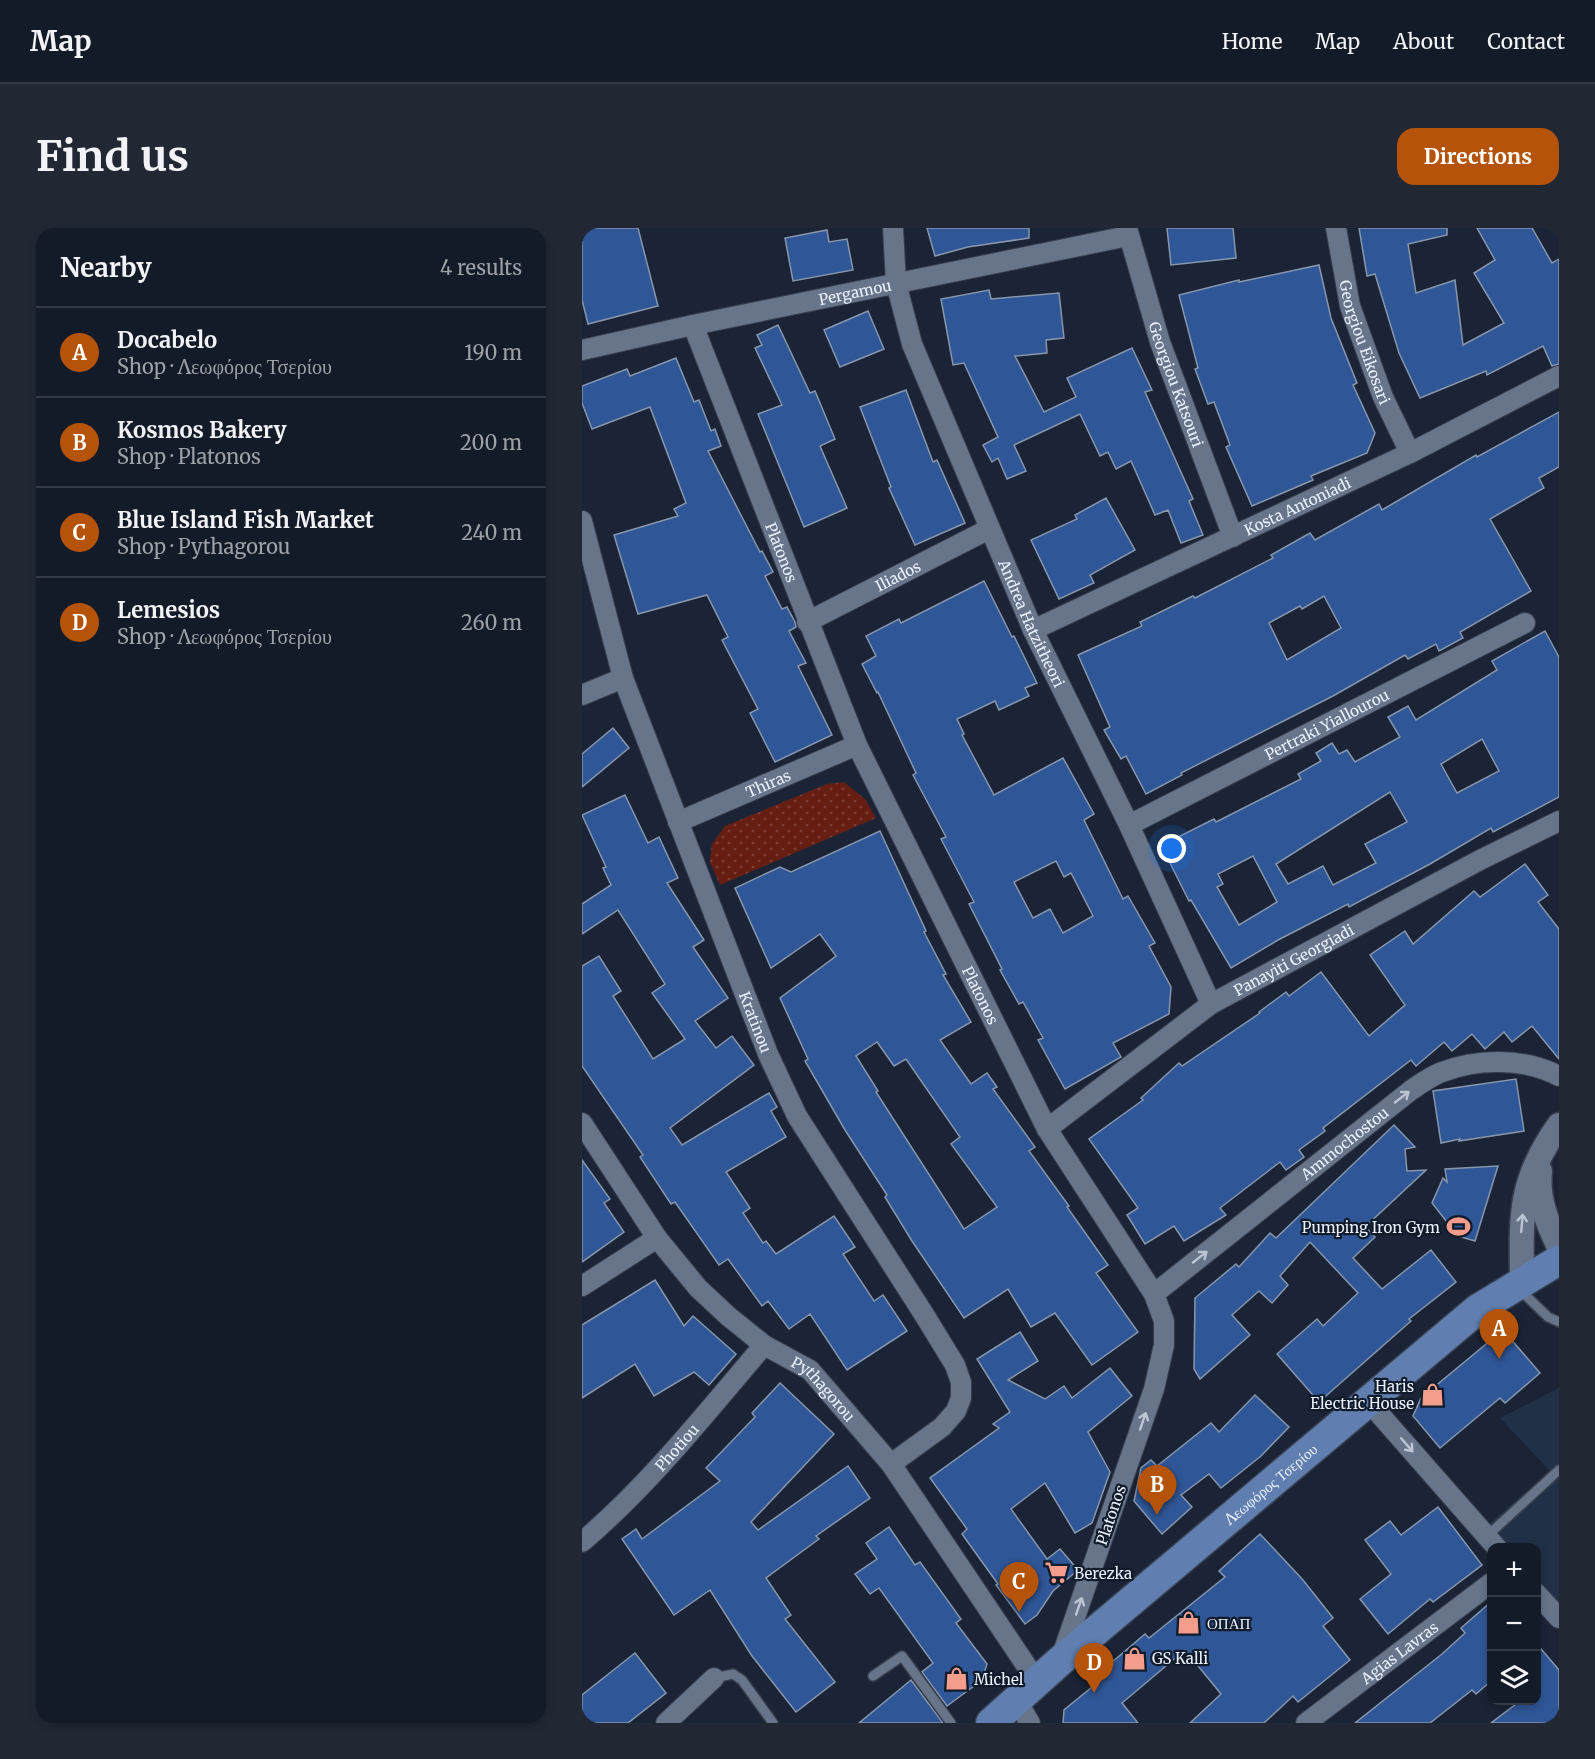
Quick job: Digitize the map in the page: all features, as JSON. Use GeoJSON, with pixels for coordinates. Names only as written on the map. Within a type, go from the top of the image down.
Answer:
{"type":"FeatureCollection","features":[{"type":"Feature","properties":{"kind":"main road","name":"Λεωφόρος Τσερίου"},"geometry":{"type":"LineString","coordinates":[[992,1723],[1028,1702],[1060,1661],[1478,1309],[1559,1260]]}},
{"type":"Feature","properties":{"kind":"street","name":"Andrea Hatzitheori"},"geometry":{"type":"LineString","coordinates":[[893,228],[896,284],[912,344],[1033,630],[1130,825],[1211,1004]]}},
{"type":"Feature","properties":{"kind":"street","name":"Georgiou Eikosari"},"geometry":{"type":"LineString","coordinates":[[1336,228],[1350,306],[1383,397],[1410,453]]}},
{"type":"Feature","properties":{"kind":"street","name":"Pergamou"},"geometry":{"type":"LineString","coordinates":[[582,350],[896,284],[1127,232]]}},
{"type":"Feature","properties":{"kind":"street","name":"Georgiou Katsouri"},"geometry":{"type":"LineString","coordinates":[[1127,232],[1160,342],[1233,537]]}},
{"type":"Feature","properties":{"kind":"street","name":"Platonos"},"geometry":{"type":"LineString","coordinates":[[693,325],[807,622],[857,745],[1047,1129],[1154,1294],[1164,1321],[1164,1345],[1154,1389],[1060,1661]]}},
{"type":"Feature","properties":{"kind":"street","name":"Kosta Antoniadi"},"geometry":{"type":"LineString","coordinates":[[1033,630],[1410,453],[1559,376]]}},
{"type":"Feature","properties":{"kind":"street","name":"Kratinou"},"geometry":{"type":"LineString","coordinates":[[582,521],[623,678],[768,1054],[797,1116],[925,1316],[954,1365],[961,1382],[962,1398],[956,1411],[942,1427],[891,1464]]}},
{"type":"Feature","properties":{"kind":"street","name":"Iliados"},"geometry":{"type":"LineString","coordinates":[[807,622],[989,529]]}},
{"type":"Feature","properties":{"kind":"street","name":"Pertraki Yiallourou"},"geometry":{"type":"LineString","coordinates":[[1130,825],[1525,623]]}},
{"type":"Feature","properties":{"kind":"street"},"geometry":{"type":"LineString","coordinates":[[582,695],[623,678]]}},
{"type":"Feature","properties":{"kind":"street","name":"Thiras"},"geometry":{"type":"LineString","coordinates":[[678,822],[857,745]]}},
{"type":"Feature","properties":{"kind":"street","name":"Panayiti Georgiadi"},"geometry":{"type":"LineString","coordinates":[[1047,1129],[1211,1004],[1479,860],[1559,820]]}},
{"type":"Feature","properties":{"kind":"street","name":"Ammochostou"},"geometry":{"type":"LineString","coordinates":[[1154,1294],[1410,1091],[1440,1072],[1468,1065],[1508,1061],[1548,1070],[1559,1076]]}},
{"type":"Feature","properties":{"kind":"street","name":"Pythagorou"},"geometry":{"type":"LineString","coordinates":[[582,1123],[657,1238],[698,1288],[764,1345],[810,1370],[891,1464],[1028,1702]]}},
{"type":"Feature","properties":{"kind":"street"},"geometry":{"type":"LineString","coordinates":[[1518,1284],[1523,1209],[1528,1183],[1543,1148],[1559,1125]]}},
{"type":"Feature","properties":{"kind":"street"},"geometry":{"type":"LineString","coordinates":[[1543,1148],[1539,1191],[1545,1217],[1559,1247]]}},
{"type":"Feature","properties":{"kind":"street"},"geometry":{"type":"LineString","coordinates":[[1539,1191],[1545,1201],[1559,1214]]}},
{"type":"Feature","properties":{"kind":"street"},"geometry":{"type":"LineString","coordinates":[[582,1287],[657,1238]]}},
{"type":"Feature","properties":{"kind":"street","name":"Photiou"},"geometry":{"type":"LineString","coordinates":[[582,1542],[618,1511],[677,1447],[764,1345]]}},
{"type":"Feature","properties":{"kind":"street"},"geometry":{"type":"LineString","coordinates":[[1368,1401],[1492,1542]]}},
{"type":"Feature","properties":{"kind":"street","name":"Agias Lavras"},"geometry":{"type":"LineString","coordinates":[[1306,1723],[1487,1585]]}},
{"type":"Feature","properties":{"kind":"street"},"geometry":{"type":"LineString","coordinates":[[1540,1597],[1559,1618]]}},
{"type":"Feature","properties":{"kind":"street"},"geometry":{"type":"LineString","coordinates":[[666,1723],[714,1678]]}},
{"type":"Feature","properties":{"kind":"lane"},"geometry":{"type":"LineString","coordinates":[[1518,1284],[1548,1317],[1559,1322]]}},
{"type":"Feature","properties":{"kind":"lane"},"geometry":{"type":"LineString","coordinates":[[1492,1542],[1559,1470]]}},
{"type":"Feature","properties":{"kind":"lane"},"geometry":{"type":"LineString","coordinates":[[873,1676],[902,1656],[951,1723]]}},
{"type":"Feature","properties":{"kind":"lane"},"geometry":{"type":"LineString","coordinates":[[714,1678],[733,1674],[742,1680],[773,1723]]}},
{"type":"Feature","properties":{"kind":"shaded area"},"geometry":{"type":"Polygon","coordinates":[[[844,782],[865,799],[876,818],[720,885],[710,862],[712,844],[725,826],[827,784],[844,782]]]}},
{"type":"Feature","properties":{"kind":"shaded area"},"geometry":{"type":"Polygon","coordinates":[[[1559,1388],[1559,1603],[1541,1583],[1541,1543],[1506,1543],[1489,1524],[1550,1471],[1500,1418],[1559,1388]]]}},
{"type":"Feature","properties":{"kind":"building"},"geometry":{"type":"Polygon","coordinates":[[[582,228],[638,228],[658,306],[588,324],[582,300],[582,228]]]}},
{"type":"Feature","properties":{"kind":"building"},"geometry":{"type":"Polygon","coordinates":[[[927,228],[1029,228],[1029,238],[968,247],[935,256],[927,228]]]}},
{"type":"Feature","properties":{"kind":"building"},"geometry":{"type":"Polygon","coordinates":[[[1167,228],[1233,228],[1236,258],[1171,265],[1167,228]]]}},
{"type":"Feature","properties":{"kind":"building"},"geometry":{"type":"Polygon","coordinates":[[[1359,228],[1447,228],[1447,235],[1408,244],[1416,293],[1455,280],[1463,345],[1504,323],[1474,273],[1495,260],[1477,228],[1532,228],[1552,263],[1559,259],[1559,364],[1552,366],[1543,346],[1487,375],[1486,371],[1420,398],[1399,353],[1375,274],[1367,276],[1359,228]]]}},
{"type":"Feature","properties":{"kind":"building"},"geometry":{"type":"Polygon","coordinates":[[[827,230],[829,242],[847,239],[853,270],[793,281],[785,238],[827,230]]]}},
{"type":"Feature","properties":{"kind":"building"},"geometry":{"type":"Polygon","coordinates":[[[1319,265],[1331,318],[1357,383],[1353,385],[1375,433],[1367,453],[1311,476],[1313,480],[1252,506],[1226,447],[1230,445],[1214,402],[1208,404],[1195,369],[1198,368],[1179,295],[1239,280],[1239,282],[1319,265]]]}},
{"type":"Feature","properties":{"kind":"building"},"geometry":{"type":"Polygon","coordinates":[[[989,290],[991,299],[1059,293],[1064,338],[1046,340],[1047,353],[1015,356],[1044,412],[1076,397],[1067,378],[1132,348],[1152,390],[1145,392],[1193,499],[1189,501],[1203,535],[1181,543],[1168,510],[1155,515],[1131,461],[1116,469],[1108,452],[1100,456],[1080,414],[1014,445],[1026,471],[1007,479],[998,458],[992,462],[983,445],[998,437],[964,363],[953,365],[941,299],[989,290]]]}},
{"type":"Feature","properties":{"kind":"building"},"geometry":{"type":"Polygon","coordinates":[[[868,311],[884,349],[840,367],[824,330],[868,311]]]}},
{"type":"Feature","properties":{"kind":"building"},"geometry":{"type":"Polygon","coordinates":[[[778,325],[810,393],[815,391],[835,439],[820,446],[847,508],[804,527],[758,414],[782,405],[755,348],[762,345],[757,335],[778,325]]]}},
{"type":"Feature","properties":{"kind":"building"},"geometry":{"type":"Polygon","coordinates":[[[676,358],[694,402],[699,400],[711,431],[715,429],[721,446],[708,451],[760,552],[762,551],[773,572],[765,576],[782,609],[787,607],[795,622],[796,627],[789,631],[806,663],[798,666],[832,735],[775,762],[750,713],[758,709],[722,640],[728,637],[707,595],[638,614],[614,535],[678,516],[674,509],[686,503],[650,407],[592,429],[582,403],[582,386],[627,369],[630,376],[676,358]]]}},
{"type":"Feature","properties":{"kind":"building"},"geometry":{"type":"Polygon","coordinates":[[[906,390],[933,462],[937,460],[965,523],[915,545],[889,488],[891,487],[860,407],[906,390]]]}},
{"type":"Feature","properties":{"kind":"building"},"geometry":{"type":"Polygon","coordinates":[[[1559,412],[1559,467],[1539,478],[1544,488],[1490,519],[1531,591],[1460,632],[1463,638],[1439,651],[1436,644],[1408,659],[1405,655],[1333,696],[1181,773],[1182,775],[1146,794],[1126,756],[1121,759],[1104,730],[1110,727],[1078,655],[1142,626],[1140,622],[1193,596],[1195,598],[1273,558],[1271,555],[1310,533],[1315,540],[1379,504],[1382,510],[1476,455],[1477,457],[1559,412]],[[1324,596],[1302,609],[1300,606],[1269,623],[1287,660],[1341,628],[1324,596]]]}},
{"type":"Feature","properties":{"kind":"building"},"geometry":{"type":"Polygon","coordinates":[[[1106,498],[1135,550],[1090,575],[1094,583],[1059,599],[1031,540],[1077,519],[1075,515],[1106,498]]]}},
{"type":"Feature","properties":{"kind":"building"},"geometry":{"type":"Polygon","coordinates":[[[984,581],[1037,683],[1025,688],[1029,696],[999,710],[995,701],[957,719],[964,734],[962,735],[994,795],[1063,758],[1094,814],[1084,820],[1123,899],[1128,896],[1155,943],[1149,946],[1171,987],[1169,1014],[1113,1043],[1121,1057],[1065,1089],[1038,1040],[1043,1038],[1023,1002],[1019,1004],[1000,970],[1002,969],[969,904],[974,902],[941,839],[946,837],[913,775],[916,773],[878,692],[862,664],[876,656],[866,636],[899,619],[901,623],[984,581]],[[1056,861],[1014,882],[1033,918],[1050,909],[1063,933],[1093,916],[1071,873],[1064,877],[1056,861]]]}},
{"type":"Feature","properties":{"kind":"building"},"geometry":{"type":"Polygon","coordinates":[[[1545,631],[1559,657],[1559,797],[1493,832],[1491,828],[1430,864],[1349,907],[1348,904],[1278,940],[1231,968],[1191,900],[1189,901],[1170,863],[1175,861],[1166,843],[1214,819],[1216,822],[1301,779],[1298,774],[1321,761],[1316,753],[1332,743],[1339,754],[1347,750],[1355,762],[1400,737],[1388,717],[1408,706],[1416,720],[1497,670],[1492,661],[1545,631]],[[1482,739],[1441,764],[1457,793],[1499,771],[1482,739]],[[1390,792],[1276,864],[1288,884],[1323,866],[1333,885],[1376,863],[1365,844],[1407,822],[1390,792]],[[1253,856],[1218,874],[1223,884],[1217,887],[1239,925],[1277,902],[1253,856]]]}},
{"type":"Feature","properties":{"kind":"building"},"geometry":{"type":"Polygon","coordinates":[[[613,728],[629,748],[582,787],[582,754],[613,728]]]}},
{"type":"Feature","properties":{"kind":"building"},"geometry":{"type":"Polygon","coordinates":[[[625,795],[648,843],[659,837],[678,878],[667,883],[704,940],[693,947],[728,998],[695,1021],[716,1048],[732,1036],[754,1065],[670,1128],[682,1145],[769,1093],[777,1107],[771,1111],[786,1137],[726,1172],[750,1208],[743,1213],[763,1243],[766,1241],[776,1254],[834,1216],[855,1247],[843,1254],[874,1301],[883,1295],[907,1331],[847,1370],[810,1314],[789,1329],[768,1301],[762,1306],[728,1259],[719,1265],[675,1202],[671,1204],[640,1157],[643,1155],[582,1066],[582,966],[599,956],[621,991],[613,996],[653,1059],[685,1039],[652,993],[665,984],[618,910],[582,934],[582,904],[611,885],[603,868],[606,867],[582,815],[625,795]]]}},
{"type":"Feature","properties":{"kind":"building"},"geometry":{"type":"Polygon","coordinates":[[[880,831],[926,931],[924,932],[946,974],[943,975],[971,1022],[940,1040],[971,1084],[987,1073],[997,1087],[993,1089],[1035,1147],[1029,1151],[1108,1265],[1096,1273],[1138,1332],[1092,1365],[1055,1313],[1031,1327],[1008,1289],[964,1318],[885,1197],[887,1195],[845,1130],[805,1061],[808,1059],[780,998],[836,956],[820,934],[771,968],[735,888],[780,867],[791,872],[880,831]],[[877,1042],[856,1056],[878,1091],[876,1092],[964,1229],[997,1207],[951,1144],[960,1137],[906,1059],[894,1066],[877,1042]]]}},
{"type":"Feature","properties":{"kind":"building"},"geometry":{"type":"Polygon","coordinates":[[[1525,864],[1548,895],[1538,902],[1559,929],[1559,1059],[1532,1026],[1512,1042],[1504,1032],[1485,1049],[1472,1034],[1452,1051],[1444,1042],[1416,1066],[1411,1060],[1323,1128],[1325,1131],[1299,1150],[1304,1157],[1286,1170],[1280,1162],[1220,1208],[1226,1215],[1184,1241],[1174,1226],[1145,1244],[1127,1215],[1138,1208],[1089,1139],[1143,1100],[1141,1098],[1179,1063],[1182,1066],[1260,1013],[1286,992],[1289,996],[1321,972],[1369,1036],[1405,1005],[1370,955],[1405,931],[1413,944],[1474,891],[1480,897],[1525,864]]]}},
{"type":"Feature","properties":{"kind":"building"},"geometry":{"type":"Polygon","coordinates":[[[1516,1079],[1524,1131],[1441,1143],[1433,1091],[1516,1079]]]}},
{"type":"Feature","properties":{"kind":"building"},"geometry":{"type":"Polygon","coordinates":[[[1394,1125],[1415,1147],[1405,1149],[1407,1171],[1426,1170],[1365,1227],[1375,1237],[1353,1258],[1382,1289],[1431,1250],[1456,1282],[1409,1319],[1411,1321],[1319,1402],[1277,1354],[1317,1319],[1323,1326],[1358,1293],[1310,1242],[1280,1276],[1288,1285],[1272,1303],[1259,1291],[1232,1315],[1250,1335],[1200,1379],[1194,1369],[1195,1298],[1236,1264],[1239,1267],[1270,1233],[1276,1238],[1394,1125]]]}},
{"type":"Feature","properties":{"kind":"building"},"geometry":{"type":"Polygon","coordinates":[[[582,1160],[610,1199],[604,1203],[624,1232],[582,1262],[582,1160]]]}},
{"type":"Feature","properties":{"kind":"building"},"geometry":{"type":"Polygon","coordinates":[[[1498,1166],[1475,1241],[1458,1236],[1432,1203],[1443,1178],[1447,1182],[1445,1169],[1498,1166]]]}},
{"type":"Feature","properties":{"kind":"building"},"geometry":{"type":"Polygon","coordinates":[[[655,1280],[684,1326],[693,1316],[736,1354],[709,1385],[694,1372],[654,1396],[635,1364],[582,1398],[582,1325],[655,1280]]]}},
{"type":"Feature","properties":{"kind":"building"},"geometry":{"type":"Polygon","coordinates":[[[1503,1330],[1540,1373],[1505,1403],[1500,1398],[1440,1448],[1413,1416],[1421,1398],[1503,1330]]]}},
{"type":"Feature","properties":{"kind":"building"},"geometry":{"type":"Polygon","coordinates":[[[1020,1332],[1038,1361],[1008,1380],[1045,1399],[1064,1386],[1072,1398],[1110,1368],[1132,1396],[1088,1432],[1110,1472],[1092,1523],[1075,1533],[1045,1483],[1011,1509],[1047,1559],[1060,1549],[1078,1570],[1053,1591],[1037,1615],[1025,1624],[962,1534],[967,1529],[930,1478],[999,1428],[993,1424],[1010,1412],[977,1359],[1020,1332]]]}},
{"type":"Feature","properties":{"kind":"building"},"geometry":{"type":"Polygon","coordinates":[[[780,1383],[834,1434],[751,1522],[758,1530],[848,1466],[870,1498],[816,1536],[819,1539],[766,1578],[791,1615],[785,1619],[835,1682],[796,1712],[752,1656],[710,1590],[674,1615],[622,1539],[636,1529],[642,1539],[720,1481],[706,1468],[755,1417],[752,1413],[780,1383]]]}},
{"type":"Feature","properties":{"kind":"building"},"geometry":{"type":"Polygon","coordinates":[[[1255,1395],[1289,1427],[1261,1456],[1221,1488],[1209,1474],[1181,1495],[1192,1507],[1162,1534],[1134,1501],[1141,1468],[1151,1460],[1157,1466],[1211,1423],[1219,1432],[1255,1395]]]}},
{"type":"Feature","properties":{"kind":"building"},"geometry":{"type":"Polygon","coordinates":[[[1438,1507],[1482,1565],[1433,1602],[1430,1599],[1388,1634],[1360,1599],[1391,1574],[1365,1540],[1390,1521],[1401,1535],[1438,1507]]]}},
{"type":"Feature","properties":{"kind":"building"},"geometry":{"type":"Polygon","coordinates":[[[889,1527],[915,1565],[920,1562],[961,1619],[956,1623],[987,1664],[982,1680],[947,1706],[922,1672],[933,1663],[879,1588],[870,1594],[855,1574],[877,1559],[866,1543],[889,1527]]]}},
{"type":"Feature","properties":{"kind":"building"},"geometry":{"type":"Polygon","coordinates":[[[1260,1534],[1303,1580],[1333,1618],[1323,1626],[1350,1660],[1298,1702],[1293,1696],[1264,1723],[1190,1723],[1221,1694],[1185,1650],[1122,1703],[1138,1723],[1063,1723],[1064,1710],[1108,1674],[1104,1669],[1145,1634],[1149,1638],[1225,1577],[1219,1571],[1260,1534]]]}},
{"type":"Feature","properties":{"kind":"building"},"geometry":{"type":"Polygon","coordinates":[[[1487,1605],[1487,1684],[1476,1694],[1472,1690],[1430,1723],[1355,1723],[1442,1654],[1465,1633],[1461,1628],[1487,1605]]]}},
{"type":"Feature","properties":{"kind":"building"},"geometry":{"type":"Polygon","coordinates":[[[1541,1649],[1559,1670],[1559,1723],[1491,1723],[1515,1705],[1541,1705],[1541,1649]]]}},
{"type":"Feature","properties":{"kind":"building"},"geometry":{"type":"Polygon","coordinates":[[[635,1653],[666,1693],[628,1723],[582,1723],[582,1695],[635,1653]]]}},
{"type":"Feature","properties":{"kind":"building"},"geometry":{"type":"Polygon","coordinates":[[[911,1680],[943,1723],[859,1723],[911,1680]]]}},
{"type":"Feature","properties":{"kind":"place","name":"Pumping Iron Gym"},"geometry":{"type":"Point","coordinates":[1458,1227]}},
{"type":"Feature","properties":{"kind":"place","name":"Docabelo"},"geometry":{"type":"Point","coordinates":[1499,1359]}},
{"type":"Feature","properties":{"kind":"place","name":"Haris Electric House"},"geometry":{"type":"Point","coordinates":[1432,1395]}},
{"type":"Feature","properties":{"kind":"place","name":"Kosmos Bakery"},"geometry":{"type":"Point","coordinates":[1157,1515]}},
{"type":"Feature","properties":{"kind":"place","name":"Berezka"},"geometry":{"type":"Point","coordinates":[1056,1573]}},
{"type":"Feature","properties":{"kind":"place","name":"Blue Island Fish Market"},"geometry":{"type":"Point","coordinates":[1019,1612]}},
{"type":"Feature","properties":{"kind":"place","name":"ΟΠΑΠ"},"geometry":{"type":"Point","coordinates":[1189,1623]}},
{"type":"Feature","properties":{"kind":"place","name":"GS Kalli"},"geometry":{"type":"Point","coordinates":[1134,1658]}},
{"type":"Feature","properties":{"kind":"place","name":"Michel"},"geometry":{"type":"Point","coordinates":[956,1679]}},
{"type":"Feature","properties":{"kind":"place","name":"Lemesios"},"geometry":{"type":"Point","coordinates":[1094,1693]}}]}
